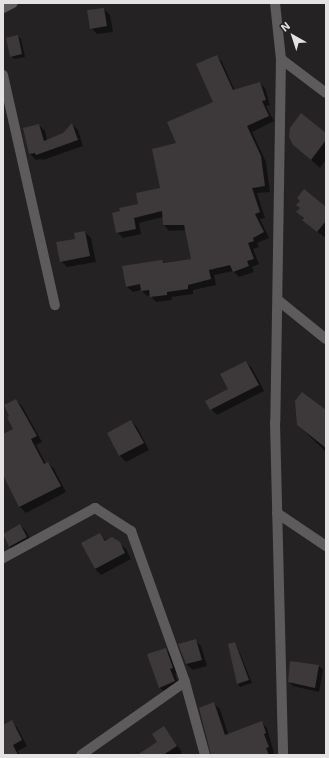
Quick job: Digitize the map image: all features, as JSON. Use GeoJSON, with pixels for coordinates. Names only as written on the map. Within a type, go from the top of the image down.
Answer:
{"type":"FeatureCollection","features":[{"type":"Feature","properties":{"kind":"street"},"geometry":{"type":"LineString","coordinates":[[3,8],[13,3]]}},
{"type":"Feature","properties":{"kind":"street"},"geometry":{"type":"LineString","coordinates":[[275,3],[281,59],[279,301],[275,422],[283,755]]}},
{"type":"Feature","properties":{"kind":"street"},"geometry":{"type":"LineString","coordinates":[[281,59],[326,93]]}},
{"type":"Feature","properties":{"kind":"street"},"geometry":{"type":"LineString","coordinates":[[3,75],[55,305]]}},
{"type":"Feature","properties":{"kind":"street"},"geometry":{"type":"LineString","coordinates":[[279,301],[326,339]]}},
{"type":"Feature","properties":{"kind":"street"},"geometry":{"type":"LineString","coordinates":[[3,558],[95,508],[131,531],[186,682],[205,755]]}},
{"type":"Feature","properties":{"kind":"street"},"geometry":{"type":"LineString","coordinates":[[277,513],[326,546]]}},
{"type":"Feature","properties":{"kind":"street"},"geometry":{"type":"LineString","coordinates":[[81,755],[186,682]]}},
{"type":"Feature","properties":{"kind":"building"},"geometry":{"type":"Polygon","coordinates":[[[104,8],[107,26],[90,29],[87,10],[104,8]]]}},
{"type":"Feature","properties":{"kind":"building"},"geometry":{"type":"Polygon","coordinates":[[[18,35],[22,54],[10,57],[6,38],[18,35]]]}},
{"type":"Feature","properties":{"kind":"building"},"geometry":{"type":"Polygon","coordinates":[[[217,55],[233,90],[260,82],[266,100],[262,101],[269,116],[247,126],[261,156],[265,186],[252,188],[260,212],[255,214],[264,232],[253,238],[254,241],[248,243],[254,259],[247,261],[249,266],[233,272],[230,265],[209,270],[211,279],[188,285],[188,289],[167,292],[167,295],[150,297],[149,290],[141,291],[140,284],[126,287],[122,266],[162,260],[163,263],[191,259],[184,225],[163,225],[162,211],[134,218],[136,229],[116,233],[112,213],[120,211],[119,208],[138,204],[136,193],[160,188],[152,149],[176,143],[167,122],[213,102],[196,64],[217,55]]]}},
{"type":"Feature","properties":{"kind":"building"},"geometry":{"type":"Polygon","coordinates":[[[301,113],[326,133],[326,140],[311,160],[293,145],[289,137],[290,128],[301,113]]]}},
{"type":"Feature","properties":{"kind":"building"},"geometry":{"type":"Polygon","coordinates":[[[72,123],[78,140],[36,155],[35,153],[29,154],[23,128],[39,124],[44,141],[63,133],[72,123]]]}},
{"type":"Feature","properties":{"kind":"building"},"geometry":{"type":"Polygon","coordinates":[[[304,189],[326,207],[326,221],[317,232],[302,220],[304,218],[296,212],[300,208],[296,205],[300,201],[297,198],[304,189]]]}},
{"type":"Feature","properties":{"kind":"building"},"geometry":{"type":"Polygon","coordinates":[[[85,231],[90,256],[60,262],[56,242],[75,239],[74,233],[85,231]]]}},
{"type":"Feature","properties":{"kind":"building"},"geometry":{"type":"Polygon","coordinates":[[[246,361],[259,385],[210,410],[205,401],[228,389],[220,374],[246,361]]]}},
{"type":"Feature","properties":{"kind":"building"},"geometry":{"type":"Polygon","coordinates":[[[302,392],[326,410],[326,448],[297,425],[295,401],[302,392]]]}},
{"type":"Feature","properties":{"kind":"building"},"geometry":{"type":"Polygon","coordinates":[[[16,399],[37,436],[31,439],[44,464],[48,462],[61,486],[19,507],[3,475],[3,434],[13,429],[7,417],[9,416],[4,405],[16,399]]]}},
{"type":"Feature","properties":{"kind":"building"},"geometry":{"type":"Polygon","coordinates":[[[131,420],[144,443],[119,456],[107,433],[131,420]]]}},
{"type":"Feature","properties":{"kind":"building"},"geometry":{"type":"Polygon","coordinates":[[[20,524],[27,537],[9,547],[3,534],[20,524]]]}},
{"type":"Feature","properties":{"kind":"building"},"geometry":{"type":"Polygon","coordinates":[[[100,533],[105,541],[112,537],[120,542],[125,553],[95,569],[81,543],[100,533]]]}},
{"type":"Feature","properties":{"kind":"building"},"geometry":{"type":"Polygon","coordinates":[[[196,639],[202,660],[186,664],[178,644],[196,639]]]}},
{"type":"Feature","properties":{"kind":"building"},"geometry":{"type":"Polygon","coordinates":[[[235,642],[249,680],[237,684],[228,644],[235,642]]]}},
{"type":"Feature","properties":{"kind":"building"},"geometry":{"type":"Polygon","coordinates":[[[166,648],[173,668],[170,669],[175,681],[159,688],[147,654],[166,648]]]}},
{"type":"Feature","properties":{"kind":"building"},"geometry":{"type":"Polygon","coordinates":[[[290,661],[319,665],[315,688],[288,682],[290,661]]]}},
{"type":"Feature","properties":{"kind":"building"},"geometry":{"type":"Polygon","coordinates":[[[214,702],[225,735],[262,721],[266,733],[264,734],[269,747],[266,748],[269,755],[211,755],[199,708],[214,702]]]}},
{"type":"Feature","properties":{"kind":"building"},"geometry":{"type":"Polygon","coordinates":[[[12,720],[22,740],[13,745],[18,755],[3,755],[3,725],[12,720]]]}},
{"type":"Feature","properties":{"kind":"building"},"geometry":{"type":"Polygon","coordinates":[[[164,726],[177,746],[163,755],[137,755],[157,742],[152,734],[164,726]]]}}]}
